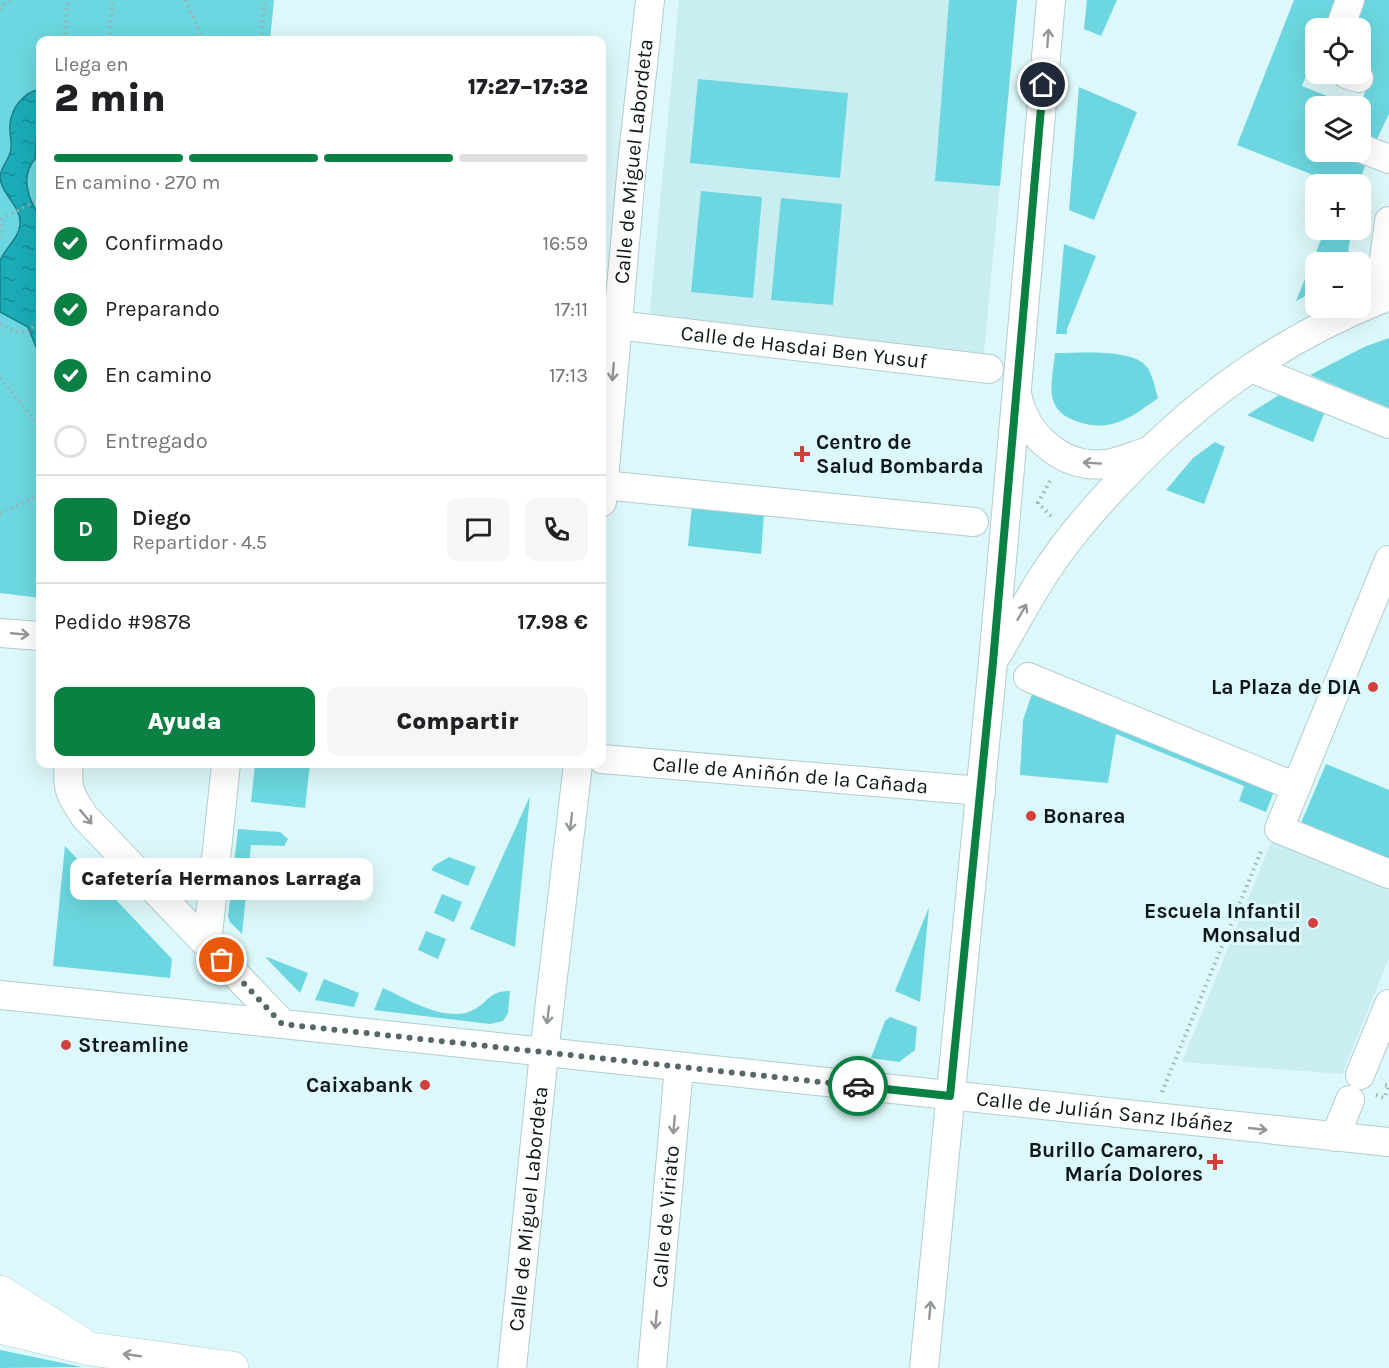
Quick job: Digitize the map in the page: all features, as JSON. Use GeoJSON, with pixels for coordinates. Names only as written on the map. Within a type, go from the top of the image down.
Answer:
{"type":"FeatureCollection","features":[{"type":"Feature","properties":{"kind":"main road"},"geometry":{"type":"LineString","coordinates":[[0,1292],[91,1349]]}},
{"type":"Feature","properties":{"kind":"main road"},"geometry":{"type":"LineString","coordinates":[[0,1327],[91,1349],[232,1368]]}},
{"type":"Feature","properties":{"kind":"street","name":"Calle de Miguel Labordeta"},"geometry":{"type":"LineString","coordinates":[[606,449],[650,0]]}},
{"type":"Feature","properties":{"kind":"street"},"geometry":{"type":"LineString","coordinates":[[924,1368],[993,662],[1051,0]]}},
{"type":"Feature","properties":{"kind":"street"},"geometry":{"type":"LineString","coordinates":[[1344,18],[1350,0]]}},
{"type":"Feature","properties":{"kind":"street"},"geometry":{"type":"LineString","coordinates":[[1371,152],[1389,159]]}},
{"type":"Feature","properties":{"kind":"street"},"geometry":{"type":"LineString","coordinates":[[993,662],[1046,572],[1092,510],[1148,451],[1210,397],[1251,368],[1308,332],[1383,291],[1389,221]]}},
{"type":"Feature","properties":{"kind":"street","name":"Calle de Hasdai Ben Yusuf"},"geometry":{"type":"LineString","coordinates":[[617,325],[989,369]]}},
{"type":"Feature","properties":{"kind":"street"},"geometry":{"type":"LineString","coordinates":[[1251,368],[1389,424]]}},
{"type":"Feature","properties":{"kind":"street"},"geometry":{"type":"LineString","coordinates":[[1016,389],[1020,408],[1035,434],[1050,448],[1072,461],[1105,464],[1148,451]]}},
{"type":"Feature","properties":{"kind":"street"},"geometry":{"type":"LineString","coordinates":[[606,494],[974,522]]}},
{"type":"Feature","properties":{"kind":"street"},"geometry":{"type":"LineString","coordinates":[[1389,560],[1279,829],[1389,874]]}},
{"type":"Feature","properties":{"kind":"street"},"geometry":{"type":"LineString","coordinates":[[0,633],[36,636]]}},
{"type":"Feature","properties":{"kind":"street"},"geometry":{"type":"LineString","coordinates":[[1028,677],[1296,787]]}},
{"type":"Feature","properties":{"kind":"street","name":"Calle de Aniñón de la Cañada"},"geometry":{"type":"LineString","coordinates":[[606,759],[981,791]]}},
{"type":"Feature","properties":{"kind":"street"},"geometry":{"type":"LineString","coordinates":[[68,768],[69,792],[85,817],[282,1024]]}},
{"type":"Feature","properties":{"kind":"street"},"geometry":{"type":"LineString","coordinates":[[207,944],[226,768]]}},
{"type":"Feature","properties":{"kind":"street","name":"Calle de Miguel Labordeta"},"geometry":{"type":"LineString","coordinates":[[512,1368],[544,1053],[578,768]]}},
{"type":"Feature","properties":{"kind":"street","name":"Calle de Julián Sanz Ibáñez"},"geometry":{"type":"LineString","coordinates":[[0,995],[1389,1142]]}},
{"type":"Feature","properties":{"kind":"street"},"geometry":{"type":"LineString","coordinates":[[1335,1137],[1389,1004]]}},
{"type":"Feature","properties":{"kind":"street","name":"Calle de Viriato"},"geometry":{"type":"LineString","coordinates":[[652,1368],[680,1067]]}},
{"type":"Feature","properties":{"kind":"path"},"geometry":{"type":"LineString","coordinates":[[0,9],[10,0]]}},
{"type":"Feature","properties":{"kind":"path"},"geometry":{"type":"LineString","coordinates":[[64,36],[68,0]]}},
{"type":"Feature","properties":{"kind":"path"},"geometry":{"type":"LineString","coordinates":[[109,36],[113,0]]}},
{"type":"Feature","properties":{"kind":"path"},"geometry":{"type":"LineString","coordinates":[[186,0],[201,36]]}},
{"type":"Feature","properties":{"kind":"path"},"geometry":{"type":"LineString","coordinates":[[261,36],[265,0]]}},
{"type":"Feature","properties":{"kind":"path"},"geometry":{"type":"LineString","coordinates":[[0,238],[2,220],[36,201]]}},
{"type":"Feature","properties":{"kind":"path"},"geometry":{"type":"LineString","coordinates":[[0,324],[12,331],[26,333],[36,324]]}},
{"type":"Feature","properties":{"kind":"path"},"geometry":{"type":"LineString","coordinates":[[0,378],[36,422]]}},
{"type":"Feature","properties":{"kind":"path"},"geometry":{"type":"LineString","coordinates":[[1052,476],[1038,503],[1058,523]]}},
{"type":"Feature","properties":{"kind":"path"},"geometry":{"type":"LineString","coordinates":[[0,513],[36,496]]}},
{"type":"Feature","properties":{"kind":"path"},"geometry":{"type":"LineString","coordinates":[[1152,1117],[1267,838],[1279,829]]}},
{"type":"Feature","properties":{"kind":"shaded area"},"geometry":{"type":"Polygon","coordinates":[[[0,0],[274,0],[270,36],[36,36],[36,598],[0,593],[0,0]]]}},
{"type":"Feature","properties":{"kind":"shaded area"},"geometry":{"type":"Polygon","coordinates":[[[679,0],[1017,0],[984,353],[649,321],[679,0]]]}},
{"type":"Feature","properties":{"kind":"shaded area"},"geometry":{"type":"Polygon","coordinates":[[[949,0],[1017,0],[1000,186],[935,181],[949,0]]]}},
{"type":"Feature","properties":{"kind":"shaded area"},"geometry":{"type":"Polygon","coordinates":[[[1087,0],[1117,0],[1101,36],[1084,29],[1087,0]]]}},
{"type":"Feature","properties":{"kind":"shaded area"},"geometry":{"type":"Polygon","coordinates":[[[1294,0],[1336,0],[1329,18],[1305,18],[1305,78],[1302,86],[1327,96],[1305,96],[1305,162],[1363,162],[1366,163],[1362,174],[1311,174],[1237,145],[1294,0]]]}},
{"type":"Feature","properties":{"kind":"shaded area"},"geometry":{"type":"Polygon","coordinates":[[[1362,0],[1389,0],[1389,114],[1375,143],[1371,142],[1371,96],[1364,96],[1368,84],[1371,84],[1372,74],[1371,18],[1355,18],[1362,0]]]}},
{"type":"Feature","properties":{"kind":"shaded area"},"geometry":{"type":"Polygon","coordinates":[[[698,79],[848,93],[840,178],[690,163],[698,79]]]}},
{"type":"Feature","properties":{"kind":"shaded area"},"geometry":{"type":"Polygon","coordinates":[[[1079,87],[1137,112],[1094,220],[1069,210],[1079,87]]]}},
{"type":"Feature","properties":{"kind":"shaded area"},"geometry":{"type":"Polygon","coordinates":[[[701,191],[762,197],[753,298],[691,292],[701,191]]]}},
{"type":"Feature","properties":{"kind":"shaded area"},"geometry":{"type":"Polygon","coordinates":[[[781,198],[842,204],[833,305],[771,300],[781,198]]]}},
{"type":"Feature","properties":{"kind":"shaded area"},"geometry":{"type":"Polygon","coordinates":[[[1321,240],[1350,240],[1348,252],[1316,252],[1321,240]]]}},
{"type":"Feature","properties":{"kind":"shaded area"},"geometry":{"type":"Polygon","coordinates":[[[1064,244],[1096,256],[1067,334],[1056,334],[1064,244]]]}},
{"type":"Feature","properties":{"kind":"shaded area"},"geometry":{"type":"Polygon","coordinates":[[[1305,279],[1305,296],[1296,301],[1305,279]]]}},
{"type":"Feature","properties":{"kind":"shaded area"},"geometry":{"type":"Polygon","coordinates":[[[1389,338],[1389,408],[1310,375],[1364,347],[1389,338]]]}},
{"type":"Feature","properties":{"kind":"shaded area"},"geometry":{"type":"Polygon","coordinates":[[[1055,353],[1118,354],[1140,361],[1149,371],[1158,398],[1120,422],[1100,426],[1088,425],[1065,416],[1059,411],[1052,395],[1055,353]]]}},
{"type":"Feature","properties":{"kind":"shaded area"},"geometry":{"type":"Polygon","coordinates":[[[1287,390],[1327,406],[1313,442],[1247,415],[1287,390]]]}},
{"type":"Feature","properties":{"kind":"shaded area"},"geometry":{"type":"Polygon","coordinates":[[[1215,442],[1225,447],[1204,504],[1166,490],[1193,458],[1215,442]]]}},
{"type":"Feature","properties":{"kind":"shaded area"},"geometry":{"type":"Polygon","coordinates":[[[693,495],[765,501],[761,554],[688,546],[693,495]]]}},
{"type":"Feature","properties":{"kind":"shaded area"},"geometry":{"type":"Polygon","coordinates":[[[1035,693],[1275,789],[1266,812],[1239,801],[1244,786],[1116,734],[1108,783],[1020,775],[1023,720],[1032,694],[1035,693]]]}},
{"type":"Feature","properties":{"kind":"shaded area"},"geometry":{"type":"Polygon","coordinates":[[[1326,764],[1389,790],[1389,859],[1301,823],[1326,764]]]}},
{"type":"Feature","properties":{"kind":"shaded area"},"geometry":{"type":"Polygon","coordinates":[[[255,768],[310,768],[305,808],[251,802],[255,768]]]}},
{"type":"Feature","properties":{"kind":"shaded area"},"geometry":{"type":"Polygon","coordinates":[[[530,796],[515,947],[470,929],[530,796]]]}},
{"type":"Feature","properties":{"kind":"shaded area"},"geometry":{"type":"Polygon","coordinates":[[[238,829],[280,832],[288,839],[284,846],[251,845],[242,934],[228,917],[238,829]]]}},
{"type":"Feature","properties":{"kind":"shaded area","name":"Escuela Infantil Monsalud"},"geometry":{"type":"Polygon","coordinates":[[[1272,840],[1389,889],[1389,958],[1342,1074],[1182,1062],[1272,840]]]}},
{"type":"Feature","properties":{"kind":"shaded area"},"geometry":{"type":"Polygon","coordinates":[[[65,846],[172,959],[170,978],[53,966],[65,846]]]}},
{"type":"Feature","properties":{"kind":"shaded area"},"geometry":{"type":"Polygon","coordinates":[[[449,857],[476,867],[468,886],[431,870],[449,857]]]}},
{"type":"Feature","properties":{"kind":"shaded area"},"geometry":{"type":"Polygon","coordinates":[[[442,894],[462,902],[454,922],[434,913],[442,894]]]}},
{"type":"Feature","properties":{"kind":"shaded area"},"geometry":{"type":"Polygon","coordinates":[[[929,907],[920,1002],[895,991],[929,907]]]}},
{"type":"Feature","properties":{"kind":"shaded area"},"geometry":{"type":"Polygon","coordinates":[[[426,931],[446,939],[438,959],[418,950],[426,931]]]}},
{"type":"Feature","properties":{"kind":"shaded area"},"geometry":{"type":"Polygon","coordinates":[[[266,958],[308,973],[300,993],[266,958]]]}},
{"type":"Feature","properties":{"kind":"shaded area"},"geometry":{"type":"Polygon","coordinates":[[[324,979],[359,993],[354,1007],[315,1000],[324,979]]]}},
{"type":"Feature","properties":{"kind":"shaded area"},"geometry":{"type":"Polygon","coordinates":[[[383,988],[428,1009],[453,1014],[475,1009],[494,994],[510,991],[508,1013],[503,1021],[490,1024],[374,1010],[383,988]]]}},
{"type":"Feature","properties":{"kind":"shaded area"},"geometry":{"type":"Polygon","coordinates":[[[890,1017],[917,1027],[915,1050],[899,1062],[871,1058],[885,1021],[890,1017]]]}},
{"type":"Feature","properties":{"kind":"shaded area"},"geometry":{"type":"Polygon","coordinates":[[[0,1350],[82,1367],[0,1368],[0,1350]]]}},
{"type":"Feature","properties":{"kind":"water"},"geometry":{"type":"Polygon","coordinates":[[[36,90],[35,159],[28,173],[27,188],[36,210],[36,347],[28,327],[0,312],[0,261],[19,230],[20,218],[0,178],[11,152],[10,128],[13,113],[19,102],[36,90]]]}},
{"type":"Feature","properties":{"kind":"way so far"},"geometry":{"type":"LineString","coordinates":[[222,960],[282,1024],[858,1086]]}},
{"type":"Feature","properties":{"kind":"place","name":"Centro de Salud Bombarda"},"geometry":{"type":"Point","coordinates":[802,454]}},
{"type":"Feature","properties":{"kind":"place","name":"La Plaza de DIA"},"geometry":{"type":"Point","coordinates":[1373,687]}},
{"type":"Feature","properties":{"kind":"place","name":"Bonarea"},"geometry":{"type":"Point","coordinates":[1031,816]}},
{"type":"Feature","properties":{"kind":"place","name":"Escuela Infantil Monsalud"},"geometry":{"type":"Point","coordinates":[1313,923]}},
{"type":"Feature","properties":{"kind":"place","name":"Cafetería Hermanos Larraga"},"geometry":{"type":"Point","coordinates":[222,960]}},
{"type":"Feature","properties":{"kind":"place","name":"Streamline"},"geometry":{"type":"Point","coordinates":[66,1045]}},
{"type":"Feature","properties":{"kind":"place","name":"Caixabank"},"geometry":{"type":"Point","coordinates":[425,1085]}},
{"type":"Feature","properties":{"kind":"place","name":"Burillo Camarero, María Dolores"},"geometry":{"type":"Point","coordinates":[1215,1162]}},
{"type":"Feature","properties":{"kind":"route"},"geometry":{"type":"LineString","coordinates":[[858,1086],[950,1096],[993,662],[1043,85]]}}]}
